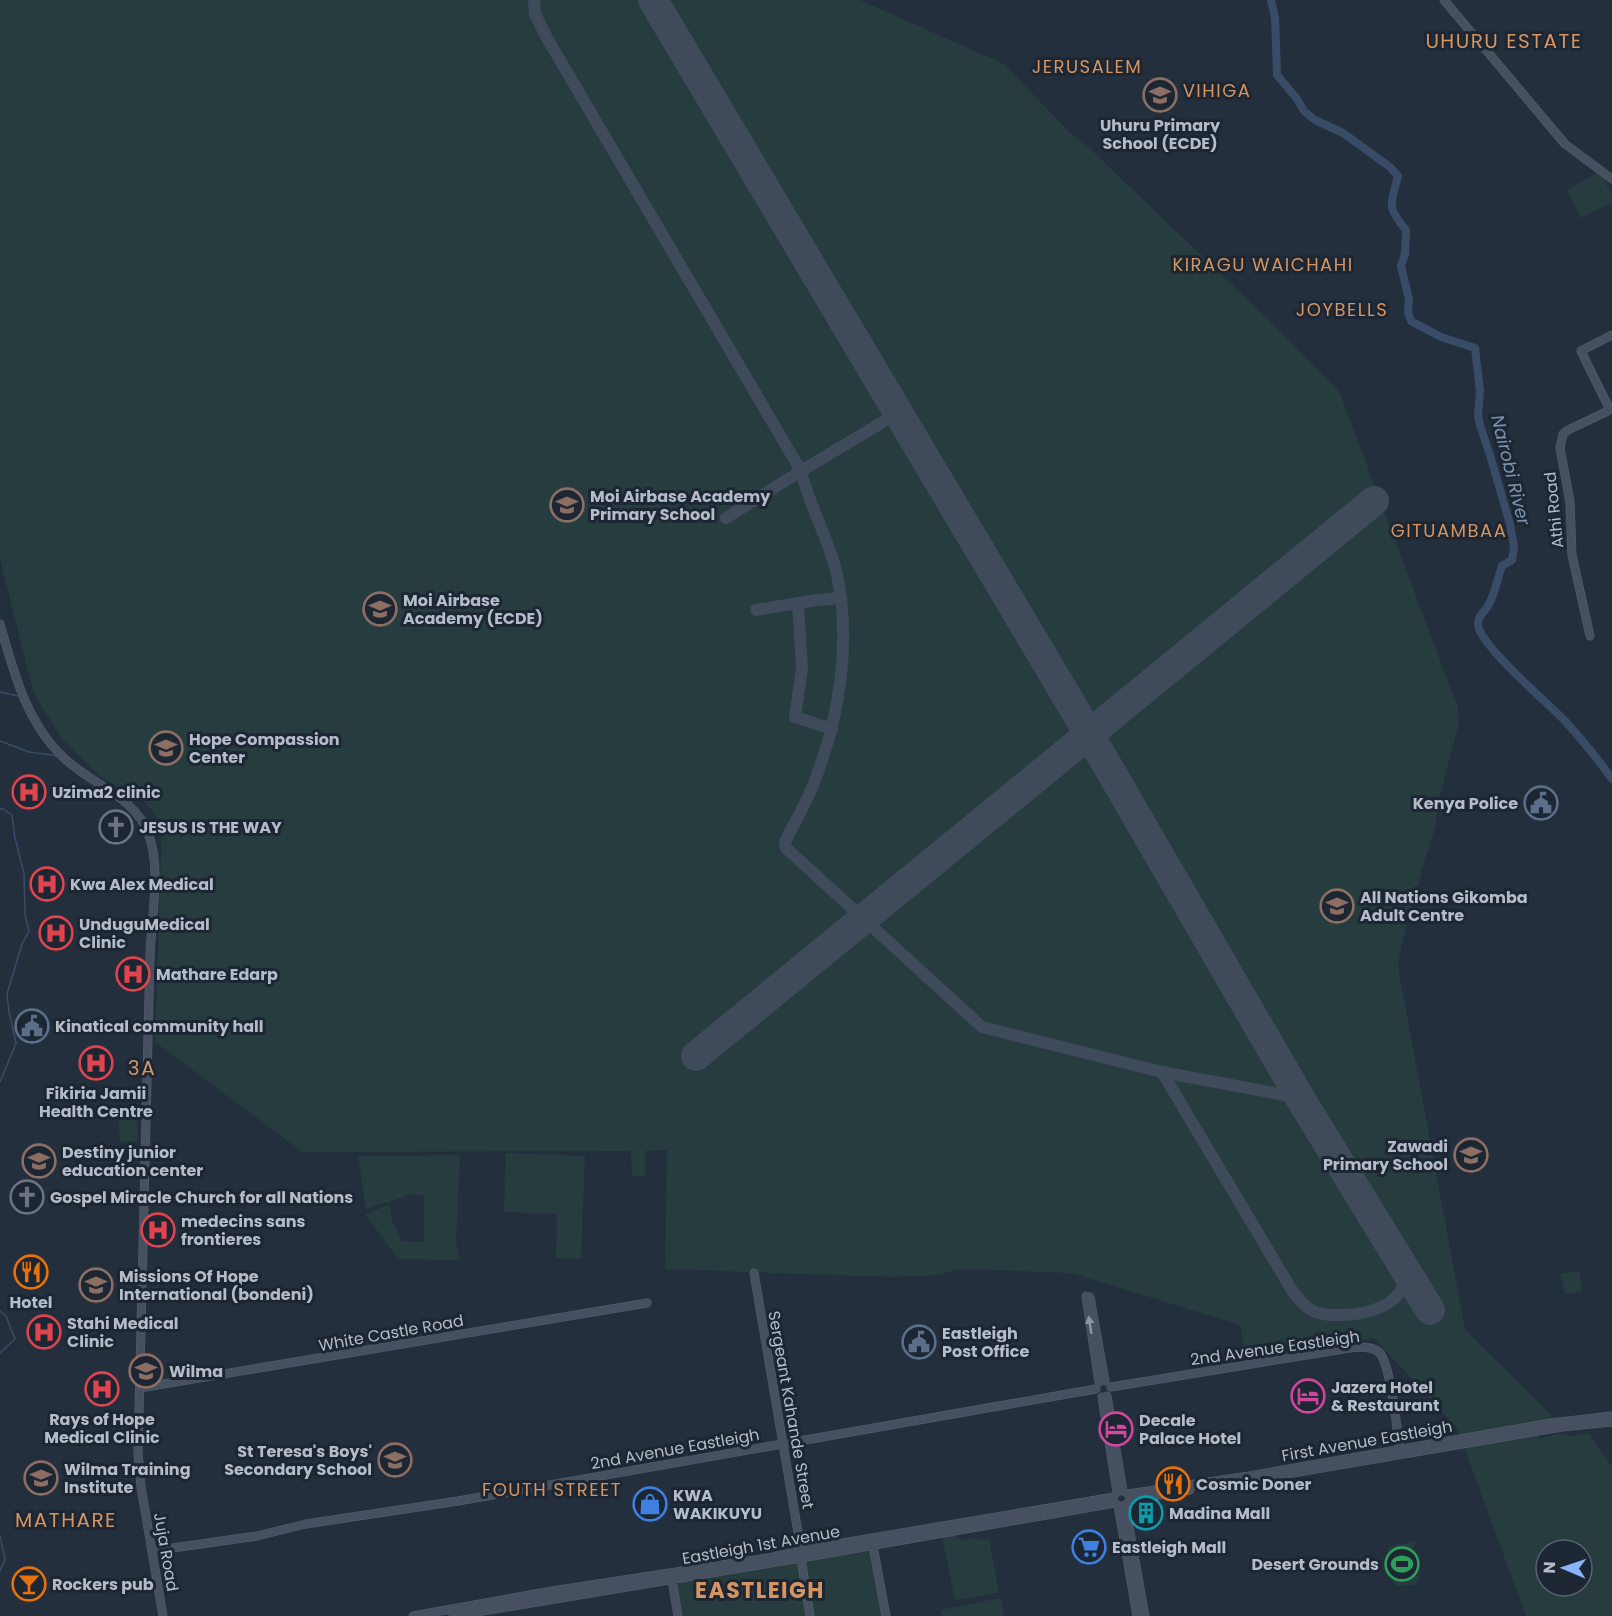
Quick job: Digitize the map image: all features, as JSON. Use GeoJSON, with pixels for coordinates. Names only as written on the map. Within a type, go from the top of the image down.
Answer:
{"type":"FeatureCollection","features":[{"type":"Feature","properties":{"kind":"main road"},"geometry":{"type":"LineString","coordinates":[[1444,0],[1565,144],[1612,180]]}},
{"type":"Feature","properties":{"kind":"main road","name":"Athi Road"},"geometry":{"type":"LineString","coordinates":[[1590,636],[1572,555],[1570,502],[1560,441],[1568,430],[1610,410],[1581,351],[1612,335]]}},
{"type":"Feature","properties":{"kind":"main road","name":"Juja Road"},"geometry":{"type":"LineString","coordinates":[[0,624],[21,693],[45,738],[63,757],[130,805],[149,833],[152,845],[154,887],[150,956],[139,1472],[163,1616]]}},
{"type":"Feature","properties":{"kind":"main road","name":"Sergeant Kahande Street"},"geometry":{"type":"LineString","coordinates":[[754,1273],[770,1357],[810,1616]]}},
{"type":"Feature","properties":{"kind":"main road"},"geometry":{"type":"LineString","coordinates":[[1104,1396],[1098,1394],[1102,1385],[1090,1297],[1086,1296],[1102,1385],[1110,1392],[1104,1396]]}},
{"type":"Feature","properties":{"kind":"main road","name":"White Castle Road"},"geometry":{"type":"LineString","coordinates":[[140,1388],[647,1303]]}},
{"type":"Feature","properties":{"kind":"main road","name":"2nd Avenue Eastleigh"},"geometry":{"type":"LineString","coordinates":[[152,1551],[257,1536],[306,1524],[783,1445],[1102,1385],[1356,1347],[1374,1349],[1381,1354],[1392,1392],[1400,1450]]}},
{"type":"Feature","properties":{"kind":"main road"},"geometry":{"type":"LineString","coordinates":[[1104,1396],[1137,1616]]}},
{"type":"Feature","properties":{"kind":"main road","name":"First Avenue Eastleigh"},"geometry":{"type":"LineString","coordinates":[[1121,1498],[1539,1425],[1612,1416]]}},
{"type":"Feature","properties":{"kind":"main road","name":"First Avenue Eastleigh"},"geometry":{"type":"LineString","coordinates":[[1121,1498],[1348,1464],[1562,1427],[1612,1422]]}},
{"type":"Feature","properties":{"kind":"main road"},"geometry":{"type":"LineString","coordinates":[[1121,1498],[1145,1616]]}},
{"type":"Feature","properties":{"kind":"main road","name":"Eastleigh 1st Avenue"},"geometry":{"type":"LineString","coordinates":[[413,1616],[535,1594],[768,1558],[873,1546],[1121,1498]]}},
{"type":"Feature","properties":{"kind":"main road","name":"Eastleigh 1st Avenue"},"geometry":{"type":"LineString","coordinates":[[453,1616],[672,1580],[801,1554],[1121,1498]]}},
{"type":"Feature","properties":{"kind":"main road"},"geometry":{"type":"LineString","coordinates":[[873,1546],[886,1616]]}},
{"type":"Feature","properties":{"kind":"main road"},"geometry":{"type":"LineString","coordinates":[[672,1580],[678,1616]]}},
{"type":"Feature","properties":{"kind":"green space"},"geometry":{"type":"Polygon","coordinates":[[[0,0],[860,0],[1004,64],[1070,133],[1085,144],[1270,321],[1339,391],[1458,708],[1459,723],[1437,806],[1436,824],[1408,918],[1398,967],[1465,1330],[1552,1416],[1538,1439],[1562,1433],[1572,1436],[1589,1433],[1612,1467],[1612,1616],[1526,1616],[1457,1428],[1374,1338],[1247,1359],[1240,1325],[1072,1273],[961,1269],[936,1275],[893,1277],[665,1269],[667,1150],[645,1151],[645,1176],[632,1176],[631,1151],[302,1152],[155,1042],[162,824],[140,795],[104,780],[63,740],[34,694],[0,559],[0,0]]]}},
{"type":"Feature","properties":{"kind":"green space"},"geometry":{"type":"Polygon","coordinates":[[[1600,171],[1612,196],[1612,203],[1581,218],[1567,190],[1600,171]]]}},
{"type":"Feature","properties":{"kind":"green space"},"geometry":{"type":"Polygon","coordinates":[[[118,1111],[137,1111],[137,1141],[120,1142],[118,1111]]]}},
{"type":"Feature","properties":{"kind":"green space"},"geometry":{"type":"Polygon","coordinates":[[[506,1153],[585,1156],[581,1259],[556,1258],[557,1214],[504,1212],[506,1153]]]}},
{"type":"Feature","properties":{"kind":"green space"},"geometry":{"type":"Polygon","coordinates":[[[460,1155],[456,1242],[460,1260],[398,1259],[365,1214],[389,1205],[393,1223],[402,1241],[424,1242],[424,1196],[413,1194],[366,1209],[358,1156],[460,1155]]]}},
{"type":"Feature","properties":{"kind":"green space"},"geometry":{"type":"Polygon","coordinates":[[[1579,1271],[1582,1291],[1565,1294],[1561,1274],[1579,1271]]]}},
{"type":"Feature","properties":{"kind":"green space"},"geometry":{"type":"Polygon","coordinates":[[[953,1535],[964,1540],[989,1539],[999,1593],[955,1600],[942,1537],[953,1535]]]}},
{"type":"Feature","properties":{"kind":"green space","name":"Desert Grounds"},"geometry":{"type":"Polygon","coordinates":[[[1416,1541],[1411,1553],[1416,1576],[1421,1575],[1416,1585],[1395,1586],[1388,1547],[1416,1541]]]}},
{"type":"Feature","properties":{"kind":"green space"},"geometry":{"type":"Polygon","coordinates":[[[873,1546],[886,1616],[678,1616],[672,1580],[873,1546]]]}},
{"type":"Feature","properties":{"kind":"green space"},"geometry":{"type":"Polygon","coordinates":[[[1001,1598],[1004,1616],[942,1616],[941,1610],[1001,1598]]]}},
{"type":"Feature","properties":{"kind":"waterway","name":"Nairobi River"},"geometry":{"type":"LineString","coordinates":[[1271,0],[1275,18],[1277,75],[1304,111],[1315,120],[1343,133],[1390,167],[1398,176],[1392,205],[1395,216],[1406,230],[1405,254],[1401,266],[1409,299],[1408,312],[1411,321],[1441,337],[1475,348],[1480,391],[1478,416],[1510,524],[1514,547],[1512,560],[1502,566],[1492,599],[1480,616],[1478,624],[1481,633],[1516,674],[1566,722],[1612,779]]}},
{"type":"Feature","properties":{"kind":"waterway"},"geometry":{"type":"LineString","coordinates":[[0,692],[18,696]]}},
{"type":"Feature","properties":{"kind":"waterway"},"geometry":{"type":"LineString","coordinates":[[0,741],[29,752],[58,756]]}},
{"type":"Feature","properties":{"kind":"waterway"},"geometry":{"type":"LineString","coordinates":[[0,809],[12,815],[24,873],[25,915],[29,931],[22,944],[7,994],[16,1043],[0,1082]]}},
{"type":"Feature","properties":{"kind":"waterway"},"geometry":{"type":"LineString","coordinates":[[0,1311],[6,1316],[15,1339],[0,1353]]}},
{"type":"Feature","properties":{"kind":"waterway"},"geometry":{"type":"LineString","coordinates":[[0,1536],[5,1559],[0,1571]]}},
{"type":"Feature","properties":{"kind":"taxiway"},"geometry":{"type":"LineString","coordinates":[[534,0],[535,14],[547,38],[801,471],[898,413]]}},
{"type":"Feature","properties":{"kind":"taxiway"},"geometry":{"type":"LineString","coordinates":[[726,518],[801,471],[836,570],[841,597],[843,651],[836,706],[813,785],[785,842],[786,848],[982,1027],[1162,1072],[1300,1098]]}},
{"type":"Feature","properties":{"kind":"taxiway"},"geometry":{"type":"LineString","coordinates":[[756,610],[841,598]]}},
{"type":"Feature","properties":{"kind":"taxiway"},"geometry":{"type":"LineString","coordinates":[[798,603],[802,669],[795,717],[832,729]]}},
{"type":"Feature","properties":{"kind":"taxiway"},"geometry":{"type":"LineString","coordinates":[[1162,1072],[1293,1292],[1307,1307],[1319,1313],[1333,1315],[1376,1309],[1388,1303],[1402,1287],[1405,1276],[1402,1262]]}},
{"type":"Feature","properties":{"kind":"runway"},"geometry":{"type":"LineString","coordinates":[[653,0],[1089,734],[1300,1098],[1430,1310]]}},
{"type":"Feature","properties":{"kind":"runway"},"geometry":{"type":"LineString","coordinates":[[696,1056],[1374,501]]}},
{"type":"Feature","properties":{"kind":"place","name":"Uhuru Primary School (ECDE)"},"geometry":{"type":"Point","coordinates":[1160,95]}},
{"type":"Feature","properties":{"kind":"place","name":"Moi Airbase Academy Primary School"},"geometry":{"type":"Point","coordinates":[567,505]}},
{"type":"Feature","properties":{"kind":"place","name":"Moi Airbase Academy (ECDE)"},"geometry":{"type":"Point","coordinates":[380,609]}},
{"type":"Feature","properties":{"kind":"place","name":"Hope Compassion Center"},"geometry":{"type":"Point","coordinates":[166,748]}},
{"type":"Feature","properties":{"kind":"place","name":"Uzima2 clinic"},"geometry":{"type":"Point","coordinates":[29,792]}},
{"type":"Feature","properties":{"kind":"place","name":"Kenya Police"},"geometry":{"type":"Point","coordinates":[1541,803]}},
{"type":"Feature","properties":{"kind":"place","name":"JESUS IS THE WAY"},"geometry":{"type":"Point","coordinates":[116,827]}},
{"type":"Feature","properties":{"kind":"place","name":"Kwa Alex Medical"},"geometry":{"type":"Point","coordinates":[47,884]}},
{"type":"Feature","properties":{"kind":"place","name":"All Nations Gikomba Adult Centre"},"geometry":{"type":"Point","coordinates":[1337,906]}},
{"type":"Feature","properties":{"kind":"place","name":"UnduguMedical Clinic"},"geometry":{"type":"Point","coordinates":[56,933]}},
{"type":"Feature","properties":{"kind":"place","name":"Mathare Edarp"},"geometry":{"type":"Point","coordinates":[133,974]}},
{"type":"Feature","properties":{"kind":"place","name":"Kinatical community hall"},"geometry":{"type":"Point","coordinates":[32,1026]}},
{"type":"Feature","properties":{"kind":"place","name":"Fikiria Jamii Health Centre"},"geometry":{"type":"Point","coordinates":[96,1063]}},
{"type":"Feature","properties":{"kind":"place","name":"Zawadi Primary School"},"geometry":{"type":"Point","coordinates":[1471,1155]}},
{"type":"Feature","properties":{"kind":"place","name":"Destiny junior education center"},"geometry":{"type":"Point","coordinates":[39,1161]}},
{"type":"Feature","properties":{"kind":"place","name":"Gospel Miracle Church for all Nations"},"geometry":{"type":"Point","coordinates":[27,1197]}},
{"type":"Feature","properties":{"kind":"place","name":"medecins sans frontieres"},"geometry":{"type":"Point","coordinates":[158,1230]}},
{"type":"Feature","properties":{"kind":"place","name":"Hotel"},"geometry":{"type":"Point","coordinates":[31,1272]}},
{"type":"Feature","properties":{"kind":"place","name":"Missions Of Hope International (bondeni)"},"geometry":{"type":"Point","coordinates":[96,1285]}},
{"type":"Feature","properties":{"kind":"place","name":"Stahi Medical Clinic"},"geometry":{"type":"Point","coordinates":[44,1332]}},
{"type":"Feature","properties":{"kind":"place","name":"Eastleigh Post Office"},"geometry":{"type":"Point","coordinates":[919,1342]}},
{"type":"Feature","properties":{"kind":"place","name":"Wilma"},"geometry":{"type":"Point","coordinates":[146,1371]}},
{"type":"Feature","properties":{"kind":"place","name":"Rays of Hope Medical Clinic"},"geometry":{"type":"Point","coordinates":[102,1389]}},
{"type":"Feature","properties":{"kind":"place","name":"Jazera Hotel & Restaurant"},"geometry":{"type":"Point","coordinates":[1308,1396]}},
{"type":"Feature","properties":{"kind":"place","name":"Decale Palace Hotel"},"geometry":{"type":"Point","coordinates":[1116,1429]}},
{"type":"Feature","properties":{"kind":"place","name":"St Teresa's Boys' Secondary School"},"geometry":{"type":"Point","coordinates":[395,1460]}},
{"type":"Feature","properties":{"kind":"place","name":"Wilma Training Institute"},"geometry":{"type":"Point","coordinates":[41,1478]}},
{"type":"Feature","properties":{"kind":"place","name":"Cosmic Doner"},"geometry":{"type":"Point","coordinates":[1173,1484]}},
{"type":"Feature","properties":{"kind":"place","name":"KWA WAKIKUYU"},"geometry":{"type":"Point","coordinates":[650,1504]}},
{"type":"Feature","properties":{"kind":"place","name":"Madina Mall"},"geometry":{"type":"Point","coordinates":[1146,1513]}},
{"type":"Feature","properties":{"kind":"place","name":"Eastleigh Mall"},"geometry":{"type":"Point","coordinates":[1089,1547]}},
{"type":"Feature","properties":{"kind":"place","name":"Desert Grounds"},"geometry":{"type":"Point","coordinates":[1402,1564]}},
{"type":"Feature","properties":{"kind":"place","name":"Rockers pub"},"geometry":{"type":"Point","coordinates":[29,1584]}},
{"type":"Feature","properties":{"kind":"district","name":"UHURU ESTATE"},"geometry":{"type":"Point","coordinates":[1504,41]}},
{"type":"Feature","properties":{"kind":"district","name":"JERUSALEM"},"geometry":{"type":"Point","coordinates":[1087,66]}},
{"type":"Feature","properties":{"kind":"district","name":"VIHIGA"},"geometry":{"type":"Point","coordinates":[1217,90]}},
{"type":"Feature","properties":{"kind":"district","name":"KIRAGU WAICHAHI"},"geometry":{"type":"Point","coordinates":[1263,264]}},
{"type":"Feature","properties":{"kind":"district","name":"JOYBELLS"},"geometry":{"type":"Point","coordinates":[1342,309]}},
{"type":"Feature","properties":{"kind":"district","name":"GITUAMBAA"},"geometry":{"type":"Point","coordinates":[1449,530]}},
{"type":"Feature","properties":{"kind":"district","name":"3A"},"geometry":{"type":"Point","coordinates":[142,1068]}},
{"type":"Feature","properties":{"kind":"district","name":"FOUTH STREET"},"geometry":{"type":"Point","coordinates":[552,1489]}},
{"type":"Feature","properties":{"kind":"district","name":"MATHARE"},"geometry":{"type":"Point","coordinates":[66,1520]}},
{"type":"Feature","properties":{"kind":"district","name":"EASTLEIGH"},"geometry":{"type":"Point","coordinates":[760,1590]}}]}
